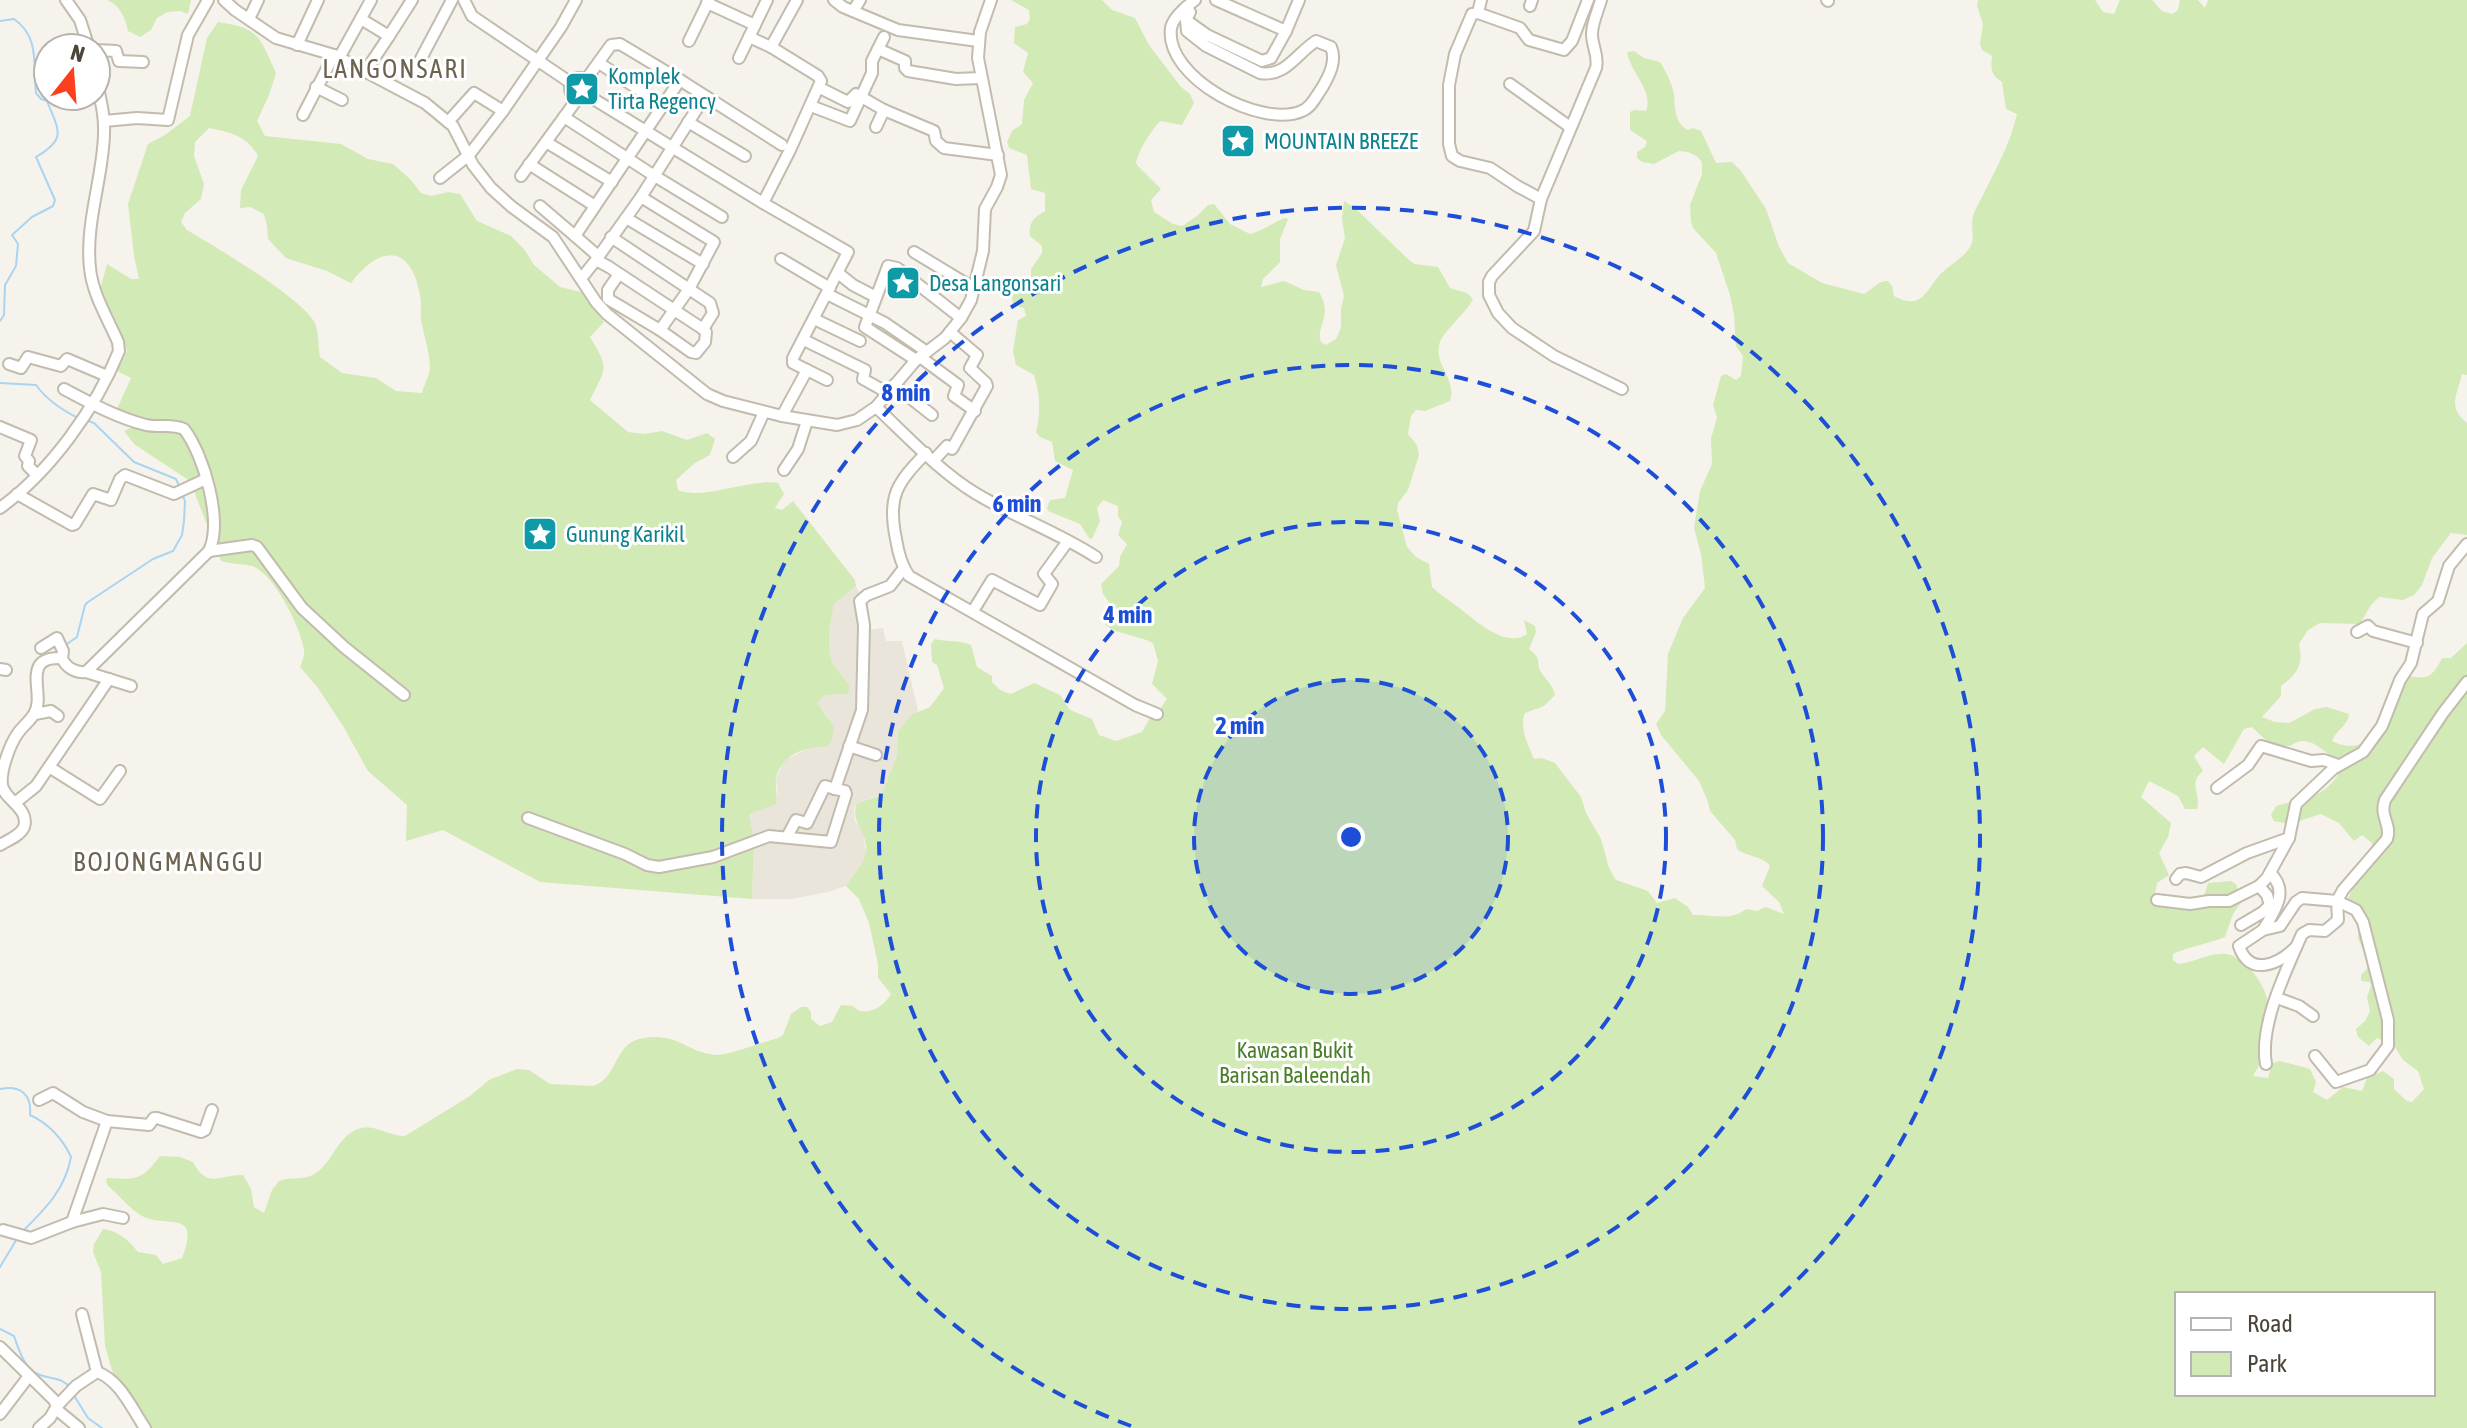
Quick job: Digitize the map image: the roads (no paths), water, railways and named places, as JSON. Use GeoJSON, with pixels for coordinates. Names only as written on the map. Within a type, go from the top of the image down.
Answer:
{"type":"FeatureCollection","features":[{"type":"Feature","properties":{"kind":"street"},"geometry":{"type":"LineString","coordinates":[[66,0],[80,20],[84,32]]}},
{"type":"Feature","properties":{"kind":"street"},"geometry":{"type":"LineString","coordinates":[[104,121],[137,118],[168,120],[188,35],[208,0]]}},
{"type":"Feature","properties":{"kind":"street"},"geometry":{"type":"LineString","coordinates":[[224,0],[276,38],[337,57],[425,103],[460,136],[479,174],[491,188],[553,237],[607,314],[707,394],[764,412],[837,425],[851,423],[876,407],[921,356],[950,332],[961,318],[975,289],[983,251],[985,209],[1000,181],[998,155],[980,78],[978,41],[991,0]]}},
{"type":"Feature","properties":{"kind":"street"},"geometry":{"type":"LineString","coordinates":[[249,19],[258,0]]}},
{"type":"Feature","properties":{"kind":"street"},"geometry":{"type":"LineString","coordinates":[[297,45],[318,0]]}},
{"type":"Feature","properties":{"kind":"street"},"geometry":{"type":"LineString","coordinates":[[303,115],[316,87],[371,0]]}},
{"type":"Feature","properties":{"kind":"street"},"geometry":{"type":"LineString","coordinates":[[365,72],[412,0]]}},
{"type":"Feature","properties":{"kind":"street"},"geometry":{"type":"LineString","coordinates":[[416,68],[452,0]]}},
{"type":"Feature","properties":{"kind":"street"},"geometry":{"type":"LineString","coordinates":[[464,0],[472,16],[571,83]]}},
{"type":"Feature","properties":{"kind":"street"},"geometry":{"type":"LineString","coordinates":[[440,178],[469,155],[503,111],[576,0]]}},
{"type":"Feature","properties":{"kind":"street"},"geometry":{"type":"LineString","coordinates":[[771,47],[797,0]]}},
{"type":"Feature","properties":{"kind":"street"},"geometry":{"type":"LineString","coordinates":[[834,0],[898,30],[978,41]]}},
{"type":"Feature","properties":{"kind":"street"},"geometry":{"type":"LineString","coordinates":[[853,11],[860,0]]}},
{"type":"Feature","properties":{"kind":"street"},"geometry":{"type":"LineString","coordinates":[[1190,10],[1187,31],[1196,40],[1260,73],[1282,71],[1312,43],[1324,43],[1331,47],[1334,53],[1328,77],[1310,106],[1282,116],[1270,115],[1211,91],[1187,69],[1174,46],[1171,28],[1190,10],[1204,0]]}},
{"type":"Feature","properties":{"kind":"street"},"geometry":{"type":"LineString","coordinates":[[1216,0],[1286,31]]}},
{"type":"Feature","properties":{"kind":"street"},"geometry":{"type":"LineString","coordinates":[[1190,10],[1207,35],[1262,61],[1271,58],[1299,0]]}},
{"type":"Feature","properties":{"kind":"street"},"geometry":{"type":"LineString","coordinates":[[1478,13],[1481,0]]}},
{"type":"Feature","properties":{"kind":"street"},"geometry":{"type":"LineString","coordinates":[[1541,199],[1490,168],[1452,156],[1449,144],[1449,85],[1455,54],[1472,14],[1478,13],[1520,28],[1529,40],[1564,50],[1572,41],[1588,0]]}},
{"type":"Feature","properties":{"kind":"street"},"geometry":{"type":"LineString","coordinates":[[1601,0],[1592,28],[1598,58],[1596,68],[1541,199],[1534,231],[1496,271],[1489,282],[1489,295],[1512,328],[1540,348],[1622,389]]}},
{"type":"Feature","properties":{"kind":"street"},"geometry":{"type":"LineString","coordinates":[[739,58],[765,1]]}},
{"type":"Feature","properties":{"kind":"street"},"geometry":{"type":"LineString","coordinates":[[689,41],[708,2],[755,25]]}},
{"type":"Feature","properties":{"kind":"street"},"geometry":{"type":"LineString","coordinates":[[361,19],[389,36]]}},
{"type":"Feature","properties":{"kind":"street"},"geometry":{"type":"LineString","coordinates":[[749,37],[771,47],[818,76],[821,81],[763,203]]}},
{"type":"Feature","properties":{"kind":"street"},"geometry":{"type":"LineString","coordinates":[[811,106],[848,122],[872,73],[872,61],[884,37]]}},
{"type":"Feature","properties":{"kind":"street"},"geometry":{"type":"LineString","coordinates":[[585,81],[611,45],[620,44],[782,145]]}},
{"type":"Feature","properties":{"kind":"street"},"geometry":{"type":"LineString","coordinates":[[878,49],[905,61],[908,71],[956,79],[980,78]]}},
{"type":"Feature","properties":{"kind":"street"},"geometry":{"type":"LineString","coordinates":[[112,51],[116,51],[119,61],[143,62]]}},
{"type":"Feature","properties":{"kind":"street"},"geometry":{"type":"LineString","coordinates":[[599,63],[662,105]]}},
{"type":"Feature","properties":{"kind":"street"},"geometry":{"type":"LineString","coordinates":[[585,81],[576,79],[571,83],[570,91],[646,131],[671,149],[846,249],[848,255],[792,361],[827,380]]}},
{"type":"Feature","properties":{"kind":"street"},"geometry":{"type":"LineString","coordinates":[[575,236],[680,80]]}},
{"type":"Feature","properties":{"kind":"street"},"geometry":{"type":"LineString","coordinates":[[521,176],[564,117],[589,89],[585,81]]}},
{"type":"Feature","properties":{"kind":"street"},"geometry":{"type":"LineString","coordinates":[[1510,84],[1570,127]]}},
{"type":"Feature","properties":{"kind":"street"},"geometry":{"type":"LineString","coordinates":[[316,87],[342,100]]}},
{"type":"Feature","properties":{"kind":"street"},"geometry":{"type":"LineString","coordinates":[[820,88],[848,102],[855,94],[934,131],[936,141],[944,148],[998,155]]}},
{"type":"Feature","properties":{"kind":"street"},"geometry":{"type":"LineString","coordinates":[[448,122],[474,93],[503,111]]}},
{"type":"Feature","properties":{"kind":"street"},"geometry":{"type":"LineString","coordinates":[[584,275],[641,197],[705,96]]}},
{"type":"Feature","properties":{"kind":"street"},"geometry":{"type":"LineString","coordinates":[[876,127],[884,110]]}},
{"type":"Feature","properties":{"kind":"street"},"geometry":{"type":"LineString","coordinates":[[0,508],[59,452],[93,405],[119,351],[90,274],[89,255],[103,149],[102,112]]}},
{"type":"Feature","properties":{"kind":"street"},"geometry":{"type":"LineString","coordinates":[[564,117],[722,217]]}},
{"type":"Feature","properties":{"kind":"street"},"geometry":{"type":"LineString","coordinates":[[688,122],[745,156]]}},
{"type":"Feature","properties":{"kind":"street"},"geometry":{"type":"LineString","coordinates":[[546,142],[612,182]]}},
{"type":"Feature","properties":{"kind":"street"},"geometry":{"type":"LineString","coordinates":[[529,164],[595,206]]}},
{"type":"Feature","properties":{"kind":"street"},"geometry":{"type":"LineString","coordinates":[[641,197],[714,242],[689,289],[660,330]]}},
{"type":"Feature","properties":{"kind":"street"},"geometry":{"type":"LineString","coordinates":[[540,206],[597,258],[703,329],[706,332],[705,342],[693,353],[608,299],[608,290],[619,274]]}},
{"type":"Feature","properties":{"kind":"street"},"geometry":{"type":"LineString","coordinates":[[626,218],[703,264]]}},
{"type":"Feature","properties":{"kind":"street"},"geometry":{"type":"LineString","coordinates":[[611,237],[710,303],[714,310],[703,329]]}},
{"type":"Feature","properties":{"kind":"street"},"geometry":{"type":"LineString","coordinates":[[914,252],[975,289]]}},
{"type":"Feature","properties":{"kind":"street"},"geometry":{"type":"LineString","coordinates":[[781,259],[895,330],[921,356],[958,385],[954,396],[975,411]]}},
{"type":"Feature","properties":{"kind":"street"},"geometry":{"type":"LineString","coordinates":[[851,362],[887,268],[891,266],[961,318]]}},
{"type":"Feature","properties":{"kind":"street"},"geometry":{"type":"LineString","coordinates":[[838,273],[876,297]]}},
{"type":"Feature","properties":{"kind":"street"},"geometry":{"type":"LineString","coordinates":[[814,319],[860,341]]}},
{"type":"Feature","properties":{"kind":"street"},"geometry":{"type":"LineString","coordinates":[[865,327],[921,356]]}},
{"type":"Feature","properties":{"kind":"street"},"geometry":{"type":"LineString","coordinates":[[888,341],[895,330]]}},
{"type":"Feature","properties":{"kind":"street"},"geometry":{"type":"LineString","coordinates":[[950,332],[977,355],[970,368],[987,384],[952,449],[947,446],[906,474],[893,496],[893,529],[904,568],[922,585],[1135,705],[1157,714]]}},
{"type":"Feature","properties":{"kind":"street"},"geometry":{"type":"LineString","coordinates":[[808,342],[865,370],[863,379],[891,389],[932,415]]}},
{"type":"Feature","properties":{"kind":"street"},"geometry":{"type":"LineString","coordinates":[[9,364],[21,368],[28,357],[61,366],[67,359],[107,376]]}},
{"type":"Feature","properties":{"kind":"street"},"geometry":{"type":"LineString","coordinates":[[782,416],[807,370]]}},
{"type":"Feature","properties":{"kind":"street"},"geometry":{"type":"LineString","coordinates":[[64,389],[93,405],[148,425],[184,429],[202,465],[215,531],[209,551],[86,672]]}},
{"type":"Feature","properties":{"kind":"street"},"geometry":{"type":"LineString","coordinates":[[876,407],[972,491],[1096,557]]}},
{"type":"Feature","properties":{"kind":"street"},"geometry":{"type":"LineString","coordinates":[[733,457],[751,441],[764,412]]}},
{"type":"Feature","properties":{"kind":"street"},"geometry":{"type":"LineString","coordinates":[[784,470],[798,449],[807,421]]}},
{"type":"Feature","properties":{"kind":"street"},"geometry":{"type":"LineString","coordinates":[[0,427],[29,438],[31,442],[25,456],[37,475]]}},
{"type":"Feature","properties":{"kind":"street"},"geometry":{"type":"LineString","coordinates":[[17,494],[72,525],[93,494],[111,500],[120,479],[125,475],[171,494],[206,479]]}},
{"type":"Feature","properties":{"kind":"street"},"geometry":{"type":"LineString","coordinates":[[973,611],[992,580],[1040,605],[1052,584],[1044,574],[1068,541]]}},
{"type":"Feature","properties":{"kind":"street"},"geometry":{"type":"LineString","coordinates":[[2157,900],[2190,904],[2229,901],[2259,886],[2270,873],[2289,838],[2296,804],[2338,765],[2365,751],[2382,726],[2400,680],[2411,663],[2423,614],[2440,599],[2449,566],[2467,544]]}},
{"type":"Feature","properties":{"kind":"street"},"geometry":{"type":"LineString","coordinates":[[209,551],[257,547],[302,608],[344,647],[404,695]]}},
{"type":"Feature","properties":{"kind":"street"},"geometry":{"type":"LineString","coordinates":[[835,789],[862,710],[864,625],[860,601],[890,586],[904,568]]}},
{"type":"Feature","properties":{"kind":"street"},"geometry":{"type":"LineString","coordinates":[[2357,632],[2368,626],[2373,631],[2417,643]]}},
{"type":"Feature","properties":{"kind":"street"},"geometry":{"type":"LineString","coordinates":[[41,648],[56,639],[75,671],[131,686]]}},
{"type":"Feature","properties":{"kind":"street"},"geometry":{"type":"LineString","coordinates":[[0,845],[24,826],[22,811],[3,789],[3,765],[7,752],[35,714],[38,669],[61,650]]}},
{"type":"Feature","properties":{"kind":"street"},"geometry":{"type":"LineString","coordinates":[[15,803],[36,786],[109,679]]}},
{"type":"Feature","properties":{"kind":"street"},"geometry":{"type":"LineString","coordinates":[[2266,1064],[2263,1051],[2271,1015],[2302,934],[2309,930],[2325,931],[2334,924],[2339,915],[2337,901],[2343,890],[2387,839],[2388,829],[2382,813],[2385,800],[2467,682]]}},
{"type":"Feature","properties":{"kind":"street"},"geometry":{"type":"LineString","coordinates":[[35,714],[51,711],[58,716]]}},
{"type":"Feature","properties":{"kind":"street"},"geometry":{"type":"LineString","coordinates":[[849,746],[876,755]]}},
{"type":"Feature","properties":{"kind":"street"},"geometry":{"type":"LineString","coordinates":[[2217,788],[2244,765],[2247,766],[2261,746],[2311,761],[2324,760],[2338,765]]}},
{"type":"Feature","properties":{"kind":"street"},"geometry":{"type":"LineString","coordinates":[[49,767],[100,799],[120,771]]}},
{"type":"Feature","properties":{"kind":"street"},"geometry":{"type":"LineString","coordinates":[[528,818],[659,867],[713,857],[769,836],[831,842],[845,791],[825,786],[807,823],[796,820],[787,837]]}},
{"type":"Feature","properties":{"kind":"street"},"geometry":{"type":"LineString","coordinates":[[2176,879],[2186,873],[2201,877],[2247,853],[2289,838]]}},
{"type":"Feature","properties":{"kind":"street"},"geometry":{"type":"LineString","coordinates":[[2263,930],[2279,903],[2276,879],[2270,873]]}},
{"type":"Feature","properties":{"kind":"street"},"geometry":{"type":"LineString","coordinates":[[2241,925],[2270,905],[2267,895],[2259,886]]}},
{"type":"Feature","properties":{"kind":"street"},"geometry":{"type":"LineString","coordinates":[[2297,946],[2267,965],[2245,960],[2239,946],[2263,930],[2280,926],[2302,898],[2337,901],[2356,910],[2363,922],[2388,1020],[2388,1046],[2370,1070],[2337,1082],[2315,1056]]}},
{"type":"Feature","properties":{"kind":"street"},"geometry":{"type":"LineString","coordinates":[[2277,998],[2299,1006],[2313,1016]]}},
{"type":"Feature","properties":{"kind":"street"},"geometry":{"type":"LineString","coordinates":[[39,1100],[54,1093],[83,1112],[107,1121],[149,1125],[157,1118],[201,1132],[205,1130],[212,1110]]}},
{"type":"Feature","properties":{"kind":"street"},"geometry":{"type":"LineString","coordinates":[[72,1222],[107,1121]]}},
{"type":"Feature","properties":{"kind":"street"},"geometry":{"type":"LineString","coordinates":[[1,1233],[39,1237],[72,1222],[103,1214],[123,1218]]}},
{"type":"Feature","properties":{"kind":"street"},"geometry":{"type":"LineString","coordinates":[[82,1314],[97,1372],[117,1386],[145,1428]]}},
{"type":"Feature","properties":{"kind":"street"},"geometry":{"type":"LineString","coordinates":[[0,1347],[79,1428]]}},
{"type":"Feature","properties":{"kind":"street"},"geometry":{"type":"LineString","coordinates":[[39,1428],[74,1389],[97,1372]]}},
{"type":"Feature","properties":{"kind":"street"},"geometry":{"type":"LineString","coordinates":[[0,1414],[29,1376]]}},
{"type":"Feature","properties":{"kind":"waterway"},"geometry":{"type":"LineString","coordinates":[[0,21],[14,19],[28,34],[34,52],[36,93],[47,101],[58,134],[52,145],[36,157],[55,200],[53,206],[32,217],[12,235],[18,244],[16,266],[5,285],[4,315],[0,321]]}},
{"type":"Feature","properties":{"kind":"waterway"},"geometry":{"type":"LineString","coordinates":[[0,383],[36,385],[55,404],[78,418]]}},
{"type":"Feature","properties":{"kind":"waterway"},"geometry":{"type":"LineString","coordinates":[[88,421],[94,423],[134,462],[176,479],[180,488]]}},
{"type":"Feature","properties":{"kind":"waterway"},"geometry":{"type":"LineString","coordinates":[[64,646],[77,637],[88,602],[153,559],[173,551],[182,535],[185,501],[182,494]]}},
{"type":"Feature","properties":{"kind":"waterway"},"geometry":{"type":"LineString","coordinates":[[0,1089],[24,1093],[29,1102],[30,1115],[54,1132],[71,1157],[59,1189],[22,1232]]}},
{"type":"Feature","properties":{"kind":"waterway"},"geometry":{"type":"LineString","coordinates":[[0,1267],[18,1237]]}},
{"type":"Feature","properties":{"kind":"waterway"},"geometry":{"type":"LineString","coordinates":[[0,1329],[14,1336],[23,1358],[34,1372],[60,1380],[71,1388]]}},
{"type":"Feature","properties":{"kind":"waterway"},"geometry":{"type":"LineString","coordinates":[[73,1394],[88,1418],[102,1428]]}},
{"type":"Feature","properties":{"kind":"place","name":"Komplek Tirta Regency"},"geometry":{"type":"Point","coordinates":[582,89]}},
{"type":"Feature","properties":{"kind":"place","name":"MOUNTAIN BREEZE"},"geometry":{"type":"Point","coordinates":[1238,141]}},
{"type":"Feature","properties":{"kind":"place","name":"Desa Langonsari"},"geometry":{"type":"Point","coordinates":[903,283]}},
{"type":"Feature","properties":{"kind":"place","name":"Gunung Karikil"},"geometry":{"type":"Point","coordinates":[540,534]}},
{"type":"Feature","properties":{"kind":"district","name":"LANGONSARI"},"geometry":{"type":"Point","coordinates":[395,69]}},
{"type":"Feature","properties":{"kind":"district","name":"BOJONGMANGGU"},"geometry":{"type":"Point","coordinates":[169,862]}},
{"type":"Feature","properties":{"kind":"park label","name":"Kawasan Bukit Barisan Baleendah"},"geometry":{"type":"Point","coordinates":[1295,1062]}}]}
